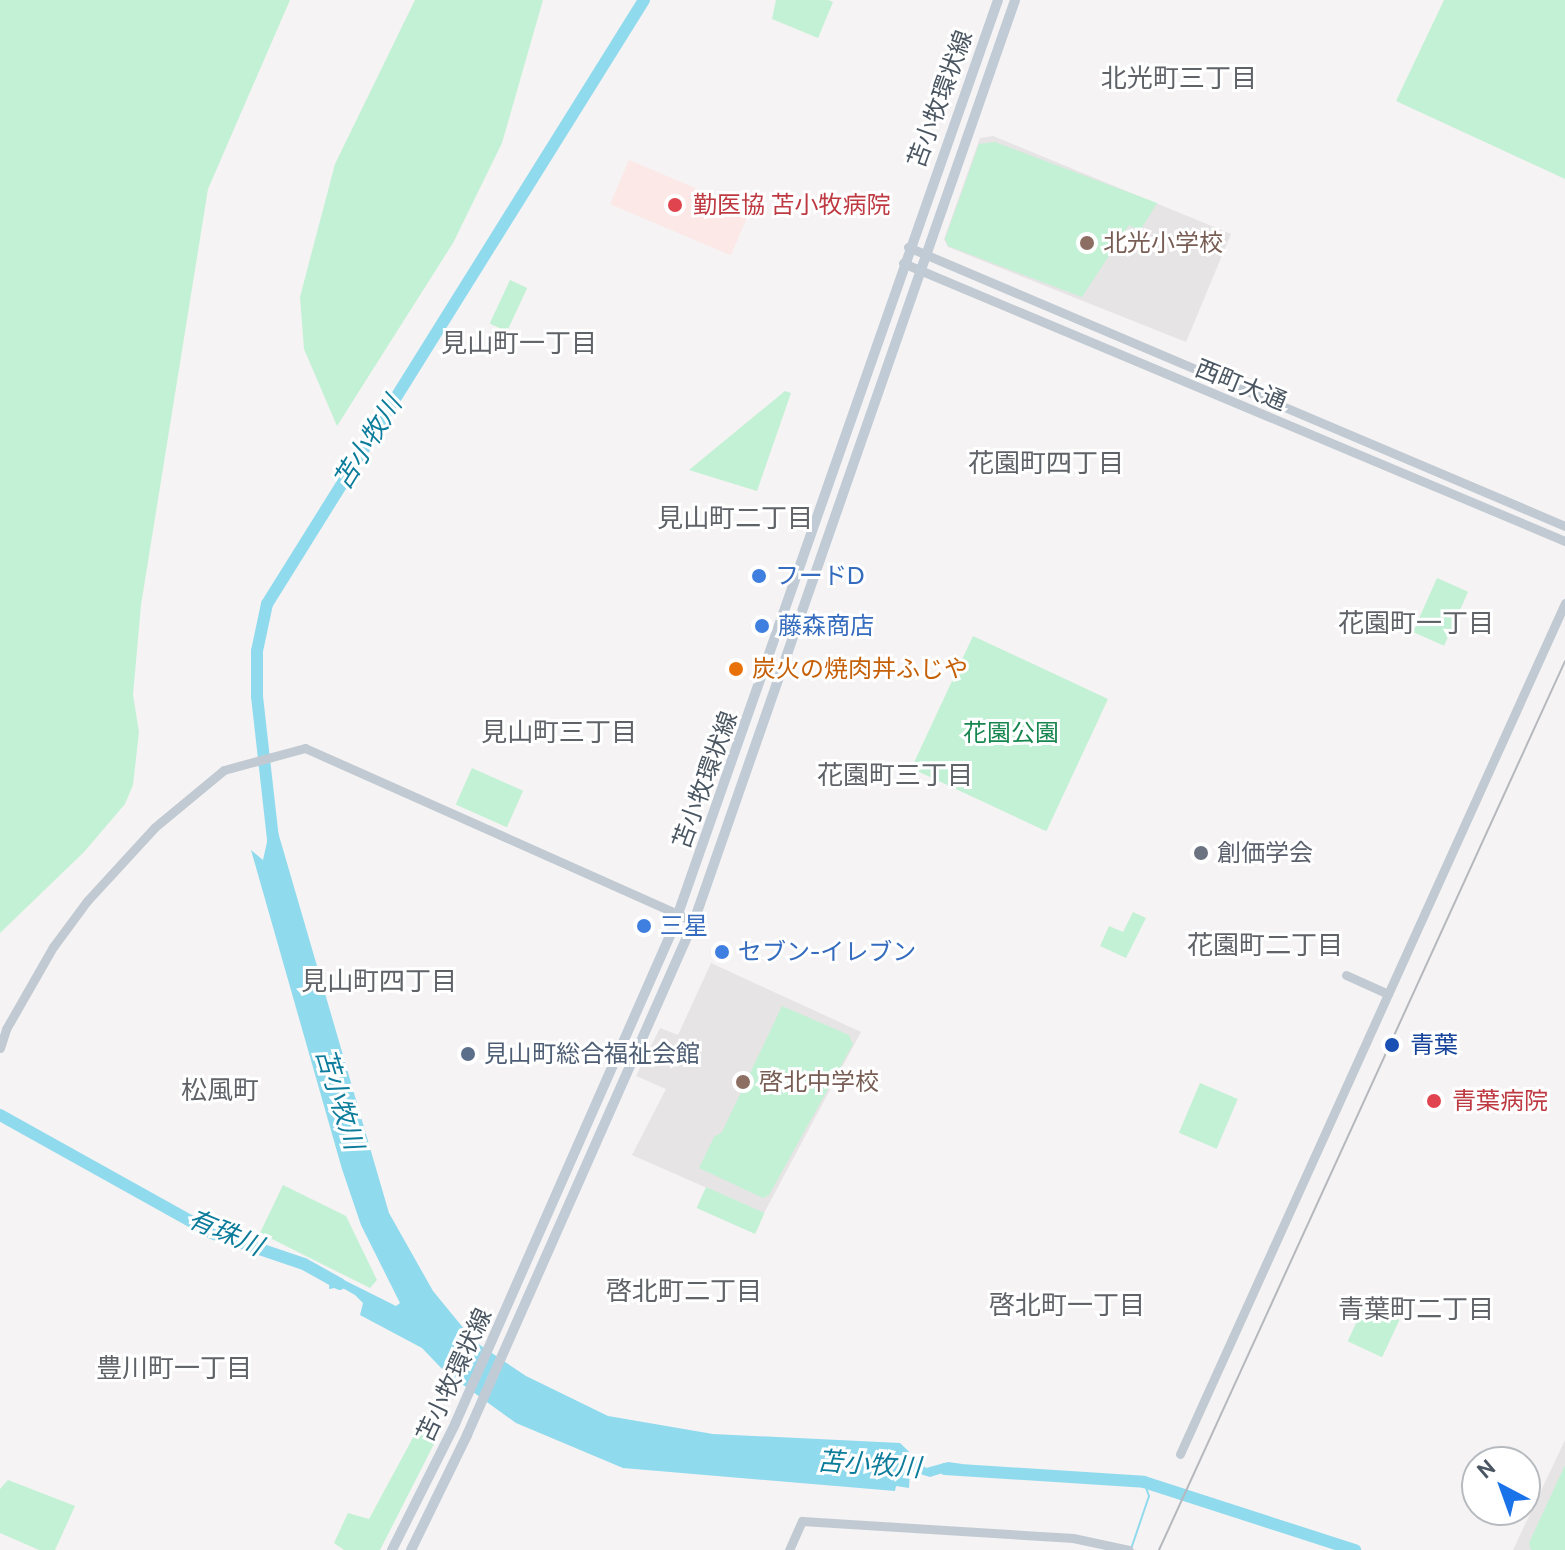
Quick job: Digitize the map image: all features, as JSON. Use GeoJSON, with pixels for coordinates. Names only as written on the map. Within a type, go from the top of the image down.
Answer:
{"type":"FeatureCollection","features":[{"type":"Feature","properties":{"kind":"main road","name":"苫小牧環状線"},"geometry":{"type":"LineString","coordinates":[[392,1550],[467,1397],[678,914],[908,247],[998,0]]}},
{"type":"Feature","properties":{"kind":"main road","name":"苫小牧環状線"},"geometry":{"type":"LineString","coordinates":[[411,1550],[480,1407],[694,921],[1015,0]]}},
{"type":"Feature","properties":{"kind":"street","name":"西町大通"},"geometry":{"type":"LineString","coordinates":[[908,247],[1565,526]]}},
{"type":"Feature","properties":{"kind":"street","name":"西町大通"},"geometry":{"type":"LineString","coordinates":[[903,263],[1565,541]]}},
{"type":"Feature","properties":{"kind":"street"},"geometry":{"type":"LineString","coordinates":[[1180,1454],[1565,603]]}},
{"type":"Feature","properties":{"kind":"street"},"geometry":{"type":"LineString","coordinates":[[0,1048],[53,947],[87,901],[155,827],[224,770],[280,754],[315,749],[694,921]]}},
{"type":"Feature","properties":{"kind":"street"},"geometry":{"type":"LineString","coordinates":[[1346,975],[1388,994]]}},
{"type":"Feature","properties":{"kind":"street"},"geometry":{"type":"LineString","coordinates":[[789,1550],[802,1521],[1073,1538],[1126,1549]]}},
{"type":"Feature","properties":{"kind":"shaded area","name":"北光小学校"},"geometry":{"type":"Polygon","coordinates":[[[993,136],[1231,234],[1186,342],[948,247],[944,239],[980,138],[993,136]]]}},
{"type":"Feature","properties":{"kind":"shaded area","name":"勤医協 苫小牧病院"},"geometry":{"type":"Polygon","coordinates":[[[629,160],[750,211],[731,255],[610,204],[629,160]]]}},
{"type":"Feature","properties":{"kind":"shaded area","name":"啓北中学校"},"geometry":{"type":"Polygon","coordinates":[[[711,963],[861,1032],[764,1213],[632,1155],[666,1089],[636,1076],[660,1028],[678,1035],[711,963]]]}},
{"type":"Feature","properties":{"kind":"shaded area"},"geometry":{"type":"Polygon","coordinates":[[[1565,1440],[1565,1550],[1513,1550],[1524,1526],[1541,1526],[1541,1491],[1565,1440]]]}},
{"type":"Feature","properties":{"kind":"green space"},"geometry":{"type":"Polygon","coordinates":[[[0,0],[290,0],[208,189],[141,605],[133,695],[139,732],[133,785],[125,804],[84,852],[0,933],[0,0]]]}},
{"type":"Feature","properties":{"kind":"green space"},"geometry":{"type":"Polygon","coordinates":[[[415,0],[543,0],[502,143],[453,243],[337,426],[304,349],[300,297],[335,164],[415,0]]]}},
{"type":"Feature","properties":{"kind":"green space"},"geometry":{"type":"Polygon","coordinates":[[[776,0],[833,2],[818,38],[772,19],[776,0]]]}},
{"type":"Feature","properties":{"kind":"green space"},"geometry":{"type":"Polygon","coordinates":[[[1444,0],[1565,0],[1565,179],[1396,101],[1444,0]]]}},
{"type":"Feature","properties":{"kind":"green space"},"geometry":{"type":"Polygon","coordinates":[[[995,142],[1157,203],[1140,231],[1129,225],[1082,297],[948,246],[945,239],[979,144],[995,142]]]}},
{"type":"Feature","properties":{"kind":"green space"},"geometry":{"type":"Polygon","coordinates":[[[510,280],[527,288],[507,332],[490,324],[510,280]]]}},
{"type":"Feature","properties":{"kind":"green space"},"geometry":{"type":"Polygon","coordinates":[[[785,391],[791,393],[757,491],[689,470],[785,391]]]}},
{"type":"Feature","properties":{"kind":"green space"},"geometry":{"type":"Polygon","coordinates":[[[1437,578],[1468,592],[1444,646],[1413,632],[1437,578]]]}},
{"type":"Feature","properties":{"kind":"green space","name":"花園公園"},"geometry":{"type":"Polygon","coordinates":[[[973,636],[1108,699],[1046,831],[911,768],[973,636]]]}},
{"type":"Feature","properties":{"kind":"green space"},"geometry":{"type":"Polygon","coordinates":[[[472,768],[523,791],[507,827],[456,805],[472,768]]]}},
{"type":"Feature","properties":{"kind":"green space"},"geometry":{"type":"Polygon","coordinates":[[[1133,912],[1146,918],[1126,958],[1100,946],[1109,926],[1123,932],[1133,912]]]}},
{"type":"Feature","properties":{"kind":"green space"},"geometry":{"type":"Polygon","coordinates":[[[782,1006],[849,1035],[853,1044],[769,1195],[763,1198],[699,1168],[714,1137],[722,1132],[782,1006]]]}},
{"type":"Feature","properties":{"kind":"green space"},"geometry":{"type":"Polygon","coordinates":[[[1200,1083],[1238,1099],[1217,1149],[1179,1133],[1200,1083]]]}},
{"type":"Feature","properties":{"kind":"green space"},"geometry":{"type":"Polygon","coordinates":[[[283,1185],[346,1216],[377,1280],[370,1288],[260,1233],[283,1185]]]}},
{"type":"Feature","properties":{"kind":"green space"},"geometry":{"type":"Polygon","coordinates":[[[706,1187],[764,1213],[755,1234],[697,1208],[706,1187]]]}},
{"type":"Feature","properties":{"kind":"green space"},"geometry":{"type":"Polygon","coordinates":[[[1365,1304],[1399,1320],[1382,1357],[1348,1341],[1365,1304]]]}},
{"type":"Feature","properties":{"kind":"green space"},"geometry":{"type":"Polygon","coordinates":[[[423,1419],[436,1424],[437,1438],[380,1550],[344,1550],[334,1543],[348,1513],[369,1519],[423,1419]]]}},
{"type":"Feature","properties":{"kind":"green space"},"geometry":{"type":"Polygon","coordinates":[[[1565,1465],[1565,1550],[1531,1550],[1529,1543],[1537,1526],[1541,1526],[1541,1517],[1565,1465]]]}},
{"type":"Feature","properties":{"kind":"green space"},"geometry":{"type":"Polygon","coordinates":[[[8,1480],[75,1506],[55,1550],[39,1550],[0,1533],[0,1489],[8,1480]]]}},
{"type":"Feature","properties":{"kind":"water"},"geometry":{"type":"Polygon","coordinates":[[[273,815],[389,1213],[433,1291],[474,1341],[526,1376],[608,1416],[713,1434],[900,1443],[926,1468],[948,1462],[962,1464],[959,1468],[930,1477],[910,1471],[909,1488],[896,1486],[895,1491],[623,1468],[516,1423],[444,1371],[422,1348],[360,1315],[363,1303],[355,1295],[341,1287],[329,1289],[330,1273],[396,1306],[400,1303],[361,1225],[342,1169],[251,850],[263,860],[273,815]]]}},
{"type":"Feature","properties":{"kind":"waterway","name":"苫小牧川"},"geometry":{"type":"LineString","coordinates":[[274,848],[257,697],[257,651],[267,604],[644,0]]}},
{"type":"Feature","properties":{"kind":"waterway","name":"有珠川"},"geometry":{"type":"LineString","coordinates":[[0,1115],[212,1233],[304,1264],[340,1284]]}},
{"type":"Feature","properties":{"kind":"waterway","name":"苫小牧川"},"geometry":{"type":"LineString","coordinates":[[945,1469],[1144,1482],[1355,1550]]}},
{"type":"Feature","properties":{"kind":"waterway"},"geometry":{"type":"LineString","coordinates":[[1131,1549],[1149,1496],[1144,1482]]}},
{"type":"Feature","properties":{"kind":"railway"},"geometry":{"type":"LineString","coordinates":[[1159,1550],[1565,661]]}},
{"type":"Feature","properties":{"kind":"place","name":"勤医協 苫小牧病院"},"geometry":{"type":"Point","coordinates":[675,205]}},
{"type":"Feature","properties":{"kind":"place","name":"北光小学校"},"geometry":{"type":"Point","coordinates":[1087,243]}},
{"type":"Feature","properties":{"kind":"place","name":"フードD"},"geometry":{"type":"Point","coordinates":[759,576]}},
{"type":"Feature","properties":{"kind":"place","name":"藤森商店"},"geometry":{"type":"Point","coordinates":[762,626]}},
{"type":"Feature","properties":{"kind":"place","name":"炭火の焼肉丼ふじや"},"geometry":{"type":"Point","coordinates":[736,669]}},
{"type":"Feature","properties":{"kind":"place","name":"創価学会"},"geometry":{"type":"Point","coordinates":[1201,853]}},
{"type":"Feature","properties":{"kind":"place","name":"三星"},"geometry":{"type":"Point","coordinates":[644,926]}},
{"type":"Feature","properties":{"kind":"place","name":"セブン-イレブン"},"geometry":{"type":"Point","coordinates":[722,952]}},
{"type":"Feature","properties":{"kind":"place","name":"青葉"},"geometry":{"type":"Point","coordinates":[1392,1045]}},
{"type":"Feature","properties":{"kind":"place","name":"見山町総合福祉会館"},"geometry":{"type":"Point","coordinates":[468,1054]}},
{"type":"Feature","properties":{"kind":"place","name":"啓北中学校"},"geometry":{"type":"Point","coordinates":[743,1082]}},
{"type":"Feature","properties":{"kind":"place","name":"青葉病院"},"geometry":{"type":"Point","coordinates":[1434,1101]}},
{"type":"Feature","properties":{"kind":"district","name":"北光町三丁目"},"geometry":{"type":"Point","coordinates":[1179,79]}},
{"type":"Feature","properties":{"kind":"district","name":"見山町一丁目"},"geometry":{"type":"Point","coordinates":[519,344]}},
{"type":"Feature","properties":{"kind":"district","name":"花園町四丁目"},"geometry":{"type":"Point","coordinates":[1046,464]}},
{"type":"Feature","properties":{"kind":"district","name":"見山町二丁目"},"geometry":{"type":"Point","coordinates":[735,519]}},
{"type":"Feature","properties":{"kind":"district","name":"花園町一丁目"},"geometry":{"type":"Point","coordinates":[1416,624]}},
{"type":"Feature","properties":{"kind":"district","name":"見山町三丁目"},"geometry":{"type":"Point","coordinates":[559,733]}},
{"type":"Feature","properties":{"kind":"district","name":"花園町三丁目"},"geometry":{"type":"Point","coordinates":[895,776]}},
{"type":"Feature","properties":{"kind":"district","name":"花園町二丁目"},"geometry":{"type":"Point","coordinates":[1265,946]}},
{"type":"Feature","properties":{"kind":"district","name":"見山町四丁目"},"geometry":{"type":"Point","coordinates":[379,982]}},
{"type":"Feature","properties":{"kind":"district","name":"松風町"},"geometry":{"type":"Point","coordinates":[220,1091]}},
{"type":"Feature","properties":{"kind":"district","name":"啓北町二丁目"},"geometry":{"type":"Point","coordinates":[684,1292]}},
{"type":"Feature","properties":{"kind":"district","name":"啓北町一丁目"},"geometry":{"type":"Point","coordinates":[1067,1306]}},
{"type":"Feature","properties":{"kind":"district","name":"青葉町二丁目"},"geometry":{"type":"Point","coordinates":[1416,1310]}},
{"type":"Feature","properties":{"kind":"district","name":"豊川町一丁目"},"geometry":{"type":"Point","coordinates":[174,1369]}}]}
